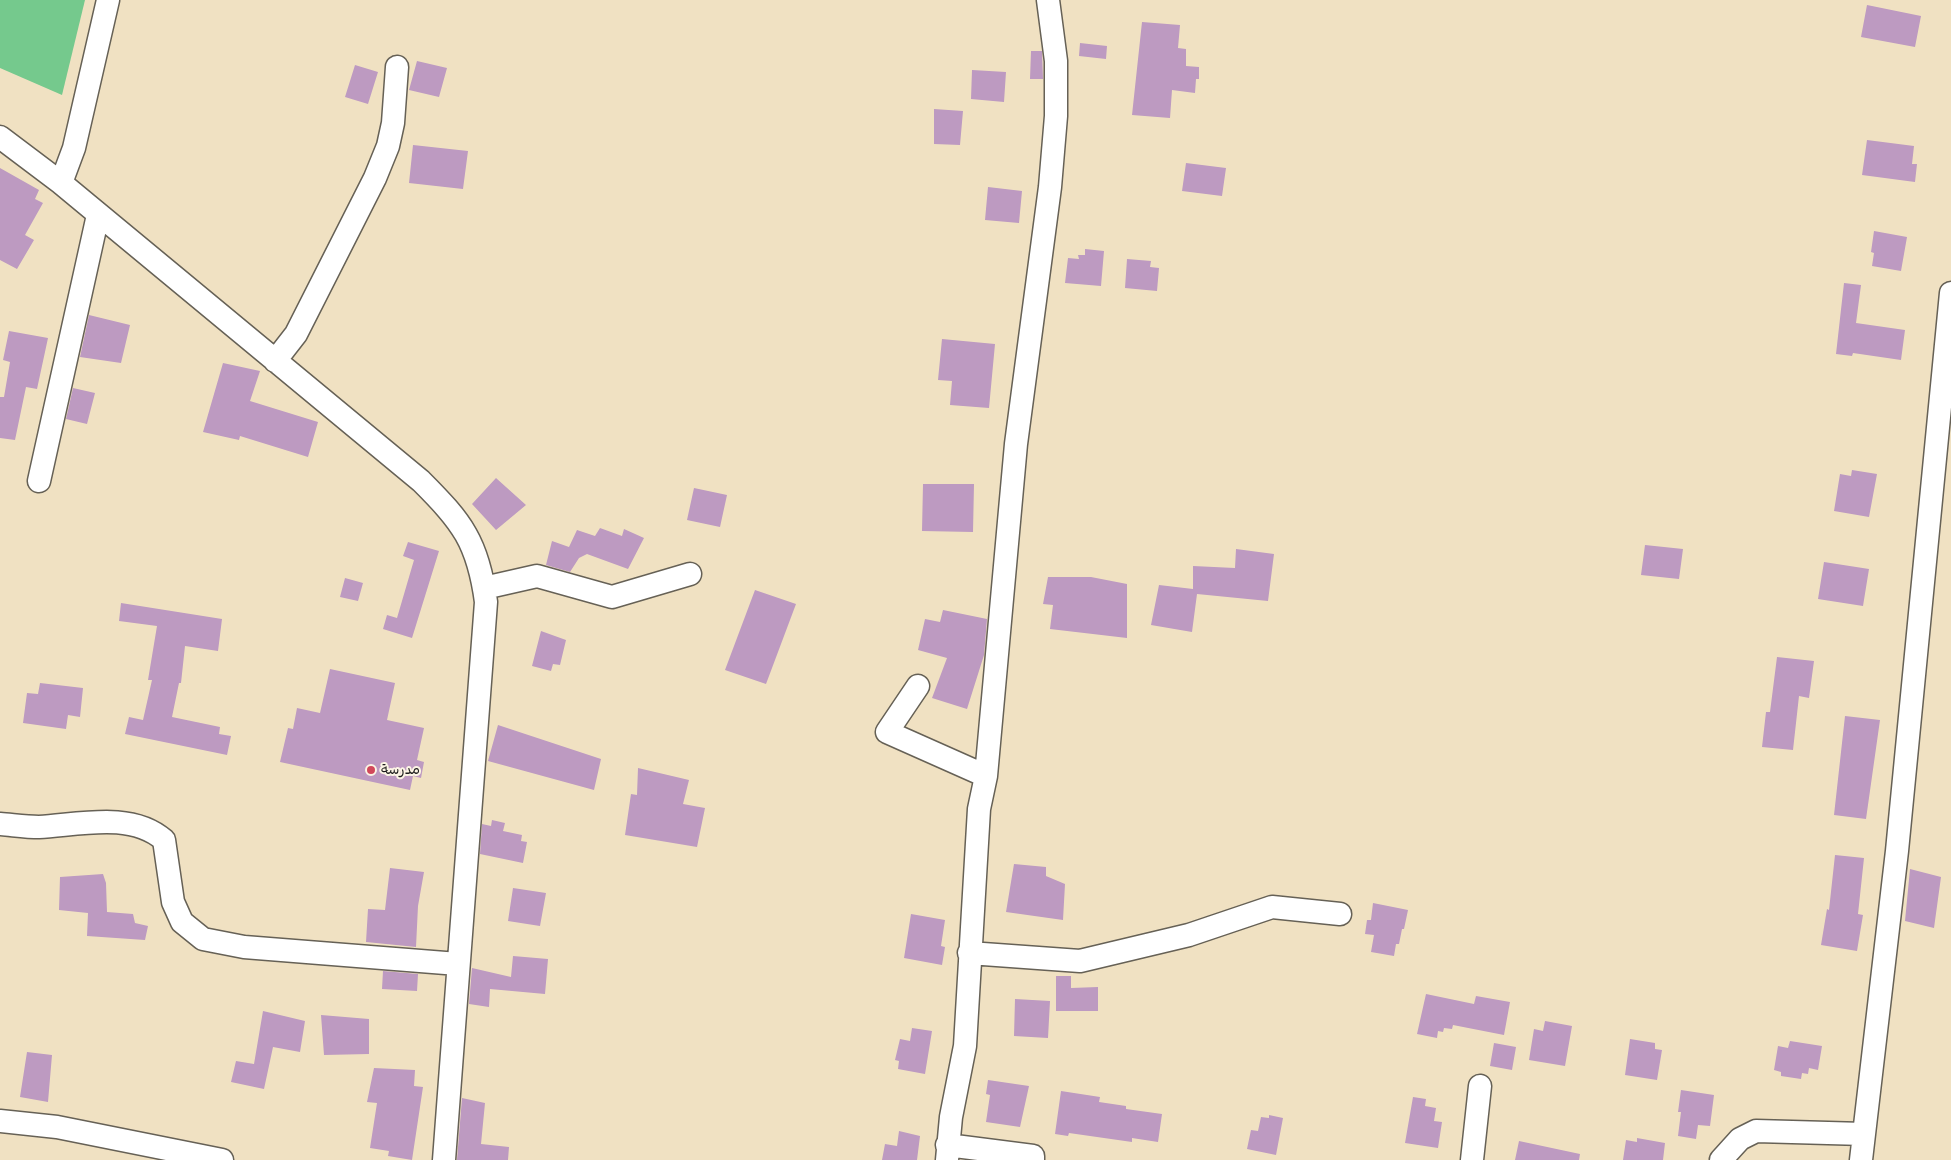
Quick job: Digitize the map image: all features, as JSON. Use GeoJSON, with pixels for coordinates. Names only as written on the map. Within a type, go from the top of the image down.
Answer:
{"type":"FeatureCollection","features":[{"type":"Feature","properties":{"kind":"street"},"geometry":{"type":"LineString","coordinates":[[62,183],[74,148],[108,0]]}},
{"type":"Feature","properties":{"kind":"street"},"geometry":{"type":"LineString","coordinates":[[1033,1160],[1033,1156],[947,1153],[965,1046],[979,809],[986,776],[1016,444],[1050,187],[1056,116],[1056,61],[1048,0]]}},
{"type":"Feature","properties":{"kind":"street"},"geometry":{"type":"LineString","coordinates":[[275,361],[300,328],[375,178],[388,146],[393,123],[398,67]]}},
{"type":"Feature","properties":{"kind":"street"},"geometry":{"type":"LineString","coordinates":[[0,137],[62,183],[98,215],[421,481],[454,514],[470,540],[482,572],[486,602],[444,1160]]}},
{"type":"Feature","properties":{"kind":"street"},"geometry":{"type":"LineString","coordinates":[[39,481],[98,215]]}},
{"type":"Feature","properties":{"kind":"street"},"geometry":{"type":"LineString","coordinates":[[1861,1160],[1897,851],[1951,293]]}},
{"type":"Feature","properties":{"kind":"street"},"geometry":{"type":"LineString","coordinates":[[484,588],[537,576],[612,597],[690,574]]}},
{"type":"Feature","properties":{"kind":"street"},"geometry":{"type":"LineString","coordinates":[[918,686],[887,732],[986,776]]}},
{"type":"Feature","properties":{"kind":"street"},"geometry":{"type":"LineString","coordinates":[[0,824],[36,827],[92,822],[133,825],[155,832],[164,840],[170,887],[182,922],[203,939],[244,947],[458,964]]}},
{"type":"Feature","properties":{"kind":"street"},"geometry":{"type":"LineString","coordinates":[[969,953],[1080,961],[1189,935],[1272,907],[1340,914]]}},
{"type":"Feature","properties":{"kind":"street"},"geometry":{"type":"LineString","coordinates":[[1472,1160],[1480,1086]]}},
{"type":"Feature","properties":{"kind":"street"},"geometry":{"type":"LineString","coordinates":[[0,1121],[57,1127],[222,1160]]}},
{"type":"Feature","properties":{"kind":"street"},"geometry":{"type":"LineString","coordinates":[[1721,1160],[1740,1139],[1756,1131],[1864,1134]]}},
{"type":"Feature","properties":{"kind":"green space"},"geometry":{"type":"Polygon","coordinates":[[[0,0],[85,0],[62,95],[0,68],[0,0]]]}},
{"type":"Feature","properties":{"kind":"building"},"geometry":{"type":"Polygon","coordinates":[[[1867,5],[1921,16],[1915,47],[1861,37],[1867,5]]]}},
{"type":"Feature","properties":{"kind":"building"},"geometry":{"type":"Polygon","coordinates":[[[1142,22],[1180,25],[1178,48],[1186,49],[1186,66],[1199,67],[1199,79],[1196,79],[1195,93],[1172,90],[1170,118],[1132,115],[1142,22]]]}},
{"type":"Feature","properties":{"kind":"building"},"geometry":{"type":"Polygon","coordinates":[[[1080,43],[1107,46],[1106,59],[1079,56],[1080,43]]]}},
{"type":"Feature","properties":{"kind":"building"},"geometry":{"type":"Polygon","coordinates":[[[1031,51],[1042,51],[1043,79],[1030,79],[1031,51]]]}},
{"type":"Feature","properties":{"kind":"building"},"geometry":{"type":"Polygon","coordinates":[[[417,61],[447,68],[439,97],[409,90],[417,61]]]}},
{"type":"Feature","properties":{"kind":"building"},"geometry":{"type":"Polygon","coordinates":[[[355,65],[378,72],[368,104],[345,97],[355,65]]]}},
{"type":"Feature","properties":{"kind":"building"},"geometry":{"type":"Polygon","coordinates":[[[972,70],[1006,72],[1004,102],[971,99],[972,70]]]}},
{"type":"Feature","properties":{"kind":"building"},"geometry":{"type":"Polygon","coordinates":[[[934,109],[963,111],[960,145],[934,144],[934,109]]]}},
{"type":"Feature","properties":{"kind":"building"},"geometry":{"type":"Polygon","coordinates":[[[1867,140],[1914,146],[1912,164],[1917,164],[1915,182],[1862,175],[1867,140]]]}},
{"type":"Feature","properties":{"kind":"building"},"geometry":{"type":"Polygon","coordinates":[[[413,145],[468,151],[463,189],[409,183],[413,145]]]}},
{"type":"Feature","properties":{"kind":"building"},"geometry":{"type":"Polygon","coordinates":[[[1186,163],[1226,168],[1222,196],[1182,191],[1186,163]]]}},
{"type":"Feature","properties":{"kind":"building"},"geometry":{"type":"Polygon","coordinates":[[[0,168],[39,190],[35,199],[43,203],[25,235],[34,240],[17,269],[0,260],[0,168]]]}},
{"type":"Feature","properties":{"kind":"building"},"geometry":{"type":"Polygon","coordinates":[[[988,187],[1022,191],[1019,223],[985,220],[988,187]]]}},
{"type":"Feature","properties":{"kind":"building"},"geometry":{"type":"Polygon","coordinates":[[[1874,231],[1907,237],[1901,271],[1872,266],[1874,253],[1871,252],[1874,231]]]}},
{"type":"Feature","properties":{"kind":"building"},"geometry":{"type":"Polygon","coordinates":[[[1085,249],[1104,251],[1101,286],[1065,283],[1068,258],[1079,259],[1078,255],[1085,255],[1085,249]]]}},
{"type":"Feature","properties":{"kind":"building"},"geometry":{"type":"Polygon","coordinates":[[[1127,259],[1151,261],[1150,267],[1159,268],[1157,291],[1125,288],[1127,259]]]}},
{"type":"Feature","properties":{"kind":"building"},"geometry":{"type":"Polygon","coordinates":[[[1844,283],[1861,285],[1856,323],[1905,330],[1901,360],[1853,353],[1852,356],[1836,354],[1844,283]]]}},
{"type":"Feature","properties":{"kind":"building"},"geometry":{"type":"Polygon","coordinates":[[[89,315],[130,325],[121,363],[80,357],[89,315]]]}},
{"type":"Feature","properties":{"kind":"building"},"geometry":{"type":"Polygon","coordinates":[[[9,331],[48,338],[37,389],[26,387],[15,440],[0,438],[0,397],[4,397],[10,362],[3,360],[9,331]]]}},
{"type":"Feature","properties":{"kind":"building"},"geometry":{"type":"Polygon","coordinates":[[[942,339],[995,344],[989,408],[950,405],[952,381],[938,380],[942,339]]]}},
{"type":"Feature","properties":{"kind":"building"},"geometry":{"type":"Polygon","coordinates":[[[223,363],[260,371],[250,401],[318,422],[308,457],[240,436],[239,440],[203,432],[223,363]]]}},
{"type":"Feature","properties":{"kind":"building"},"geometry":{"type":"Polygon","coordinates":[[[73,388],[95,393],[87,424],[66,419],[73,388]]]}},
{"type":"Feature","properties":{"kind":"building"},"geometry":{"type":"Polygon","coordinates":[[[1852,470],[1877,474],[1869,517],[1834,511],[1840,474],[1851,476],[1852,470]]]}},
{"type":"Feature","properties":{"kind":"building"},"geometry":{"type":"Polygon","coordinates":[[[496,478],[526,505],[496,530],[472,504],[496,478]]]}},
{"type":"Feature","properties":{"kind":"building"},"geometry":{"type":"Polygon","coordinates":[[[923,484],[974,484],[973,532],[922,531],[923,484]]]}},
{"type":"Feature","properties":{"kind":"building"},"geometry":{"type":"Polygon","coordinates":[[[694,488],[727,495],[720,527],[687,520],[694,488]]]}},
{"type":"Feature","properties":{"kind":"building"},"geometry":{"type":"Polygon","coordinates":[[[600,528],[622,536],[624,529],[644,538],[628,569],[587,554],[579,558],[570,572],[546,565],[552,541],[569,547],[577,530],[595,536],[600,528]]]}},
{"type":"Feature","properties":{"kind":"building"},"geometry":{"type":"Polygon","coordinates":[[[408,542],[439,551],[412,638],[383,629],[387,615],[397,618],[414,560],[403,556],[408,542]]]}},
{"type":"Feature","properties":{"kind":"building"},"geometry":{"type":"Polygon","coordinates":[[[1645,545],[1683,549],[1679,579],[1641,575],[1645,545]]]}},
{"type":"Feature","properties":{"kind":"building"},"geometry":{"type":"Polygon","coordinates":[[[1236,549],[1274,554],[1268,601],[1197,594],[1192,632],[1151,625],[1159,585],[1193,589],[1193,566],[1235,568],[1236,549]]]}},
{"type":"Feature","properties":{"kind":"building"},"geometry":{"type":"Polygon","coordinates":[[[1824,562],[1869,569],[1863,606],[1818,599],[1824,562]]]}},
{"type":"Feature","properties":{"kind":"building"},"geometry":{"type":"Polygon","coordinates":[[[1048,577],[1091,577],[1127,584],[1127,638],[1050,629],[1053,605],[1043,604],[1048,577]]]}},
{"type":"Feature","properties":{"kind":"building"},"geometry":{"type":"Polygon","coordinates":[[[345,578],[363,583],[358,601],[340,597],[345,578]]]}},
{"type":"Feature","properties":{"kind":"building"},"geometry":{"type":"Polygon","coordinates":[[[755,590],[796,604],[766,684],[725,670],[755,590]]]}},
{"type":"Feature","properties":{"kind":"building"},"geometry":{"type":"Polygon","coordinates":[[[121,603],[222,619],[218,651],[185,646],[181,683],[179,683],[172,717],[220,727],[219,734],[231,736],[227,755],[125,734],[129,717],[143,720],[152,680],[148,680],[157,626],[119,621],[121,603]]]}},
{"type":"Feature","properties":{"kind":"building"},"geometry":{"type":"Polygon","coordinates":[[[943,610],[987,619],[984,655],[967,709],[932,698],[947,658],[918,650],[925,619],[940,622],[943,610]]]}},
{"type":"Feature","properties":{"kind":"building"},"geometry":{"type":"Polygon","coordinates":[[[541,631],[566,640],[560,665],[553,664],[551,671],[532,666],[541,631]]]}},
{"type":"Feature","properties":{"kind":"building"},"geometry":{"type":"Polygon","coordinates":[[[1777,657],[1814,661],[1809,698],[1799,696],[1793,750],[1762,747],[1766,712],[1770,712],[1777,657]]]}},
{"type":"Feature","properties":{"kind":"building"},"geometry":{"type":"Polygon","coordinates":[[[330,669],[395,683],[387,720],[424,728],[417,760],[424,762],[421,778],[413,776],[410,790],[280,762],[288,728],[293,729],[297,708],[320,713],[330,669]]]}},
{"type":"Feature","properties":{"kind":"building"},"geometry":{"type":"Polygon","coordinates":[[[40,683],[83,688],[80,717],[68,715],[66,729],[23,723],[27,693],[38,694],[40,683]]]}},
{"type":"Feature","properties":{"kind":"building"},"geometry":{"type":"Polygon","coordinates":[[[1845,716],[1880,720],[1866,819],[1834,815],[1845,716]]]}},
{"type":"Feature","properties":{"kind":"building"},"geometry":{"type":"Polygon","coordinates":[[[498,725],[601,759],[594,790],[488,761],[498,725]]]}},
{"type":"Feature","properties":{"kind":"building"},"geometry":{"type":"Polygon","coordinates":[[[638,768],[689,780],[683,804],[705,808],[697,847],[625,835],[631,794],[637,795],[638,768]]]}},
{"type":"Feature","properties":{"kind":"building"},"geometry":{"type":"Polygon","coordinates":[[[492,820],[505,823],[503,831],[522,835],[521,841],[527,842],[523,863],[480,854],[482,824],[491,826],[492,820]]]}},
{"type":"Feature","properties":{"kind":"building"},"geometry":{"type":"Polygon","coordinates":[[[1835,855],[1864,858],[1858,914],[1863,915],[1857,951],[1821,945],[1827,909],[1829,910],[1835,855]]]}},
{"type":"Feature","properties":{"kind":"building"},"geometry":{"type":"Polygon","coordinates":[[[1014,864],[1046,867],[1046,876],[1065,884],[1063,920],[1006,912],[1014,864]]]}},
{"type":"Feature","properties":{"kind":"building"},"geometry":{"type":"Polygon","coordinates":[[[390,868],[424,872],[418,906],[416,947],[366,942],[368,909],[385,910],[390,868]]]}},
{"type":"Feature","properties":{"kind":"building"},"geometry":{"type":"Polygon","coordinates":[[[1910,869],[1941,877],[1934,928],[1905,921],[1910,869]]]}},
{"type":"Feature","properties":{"kind":"building"},"geometry":{"type":"Polygon","coordinates":[[[103,874],[106,883],[107,912],[133,914],[135,923],[148,926],[145,940],[87,936],[88,913],[59,910],[60,877],[103,874]]]}},
{"type":"Feature","properties":{"kind":"building"},"geometry":{"type":"Polygon","coordinates":[[[513,888],[546,893],[540,926],[508,921],[513,888]]]}},
{"type":"Feature","properties":{"kind":"building"},"geometry":{"type":"Polygon","coordinates":[[[1373,903],[1408,910],[1404,929],[1402,929],[1399,944],[1396,944],[1394,956],[1371,952],[1374,935],[1365,934],[1367,920],[1371,920],[1373,903]]]}},
{"type":"Feature","properties":{"kind":"building"},"geometry":{"type":"Polygon","coordinates":[[[911,914],[945,920],[941,946],[945,947],[942,965],[904,958],[911,914]]]}},
{"type":"Feature","properties":{"kind":"building"},"geometry":{"type":"Polygon","coordinates":[[[513,956],[548,959],[545,994],[490,989],[489,1007],[469,1004],[472,968],[511,977],[513,956]]]}},
{"type":"Feature","properties":{"kind":"building"},"geometry":{"type":"Polygon","coordinates":[[[383,971],[418,974],[417,991],[382,989],[383,971]]]}},
{"type":"Feature","properties":{"kind":"building"},"geometry":{"type":"Polygon","coordinates":[[[1056,976],[1071,976],[1071,988],[1098,987],[1098,1011],[1056,1011],[1056,976]]]}},
{"type":"Feature","properties":{"kind":"building"},"geometry":{"type":"Polygon","coordinates":[[[1426,994],[1474,1004],[1476,996],[1510,1002],[1504,1035],[1453,1025],[1452,1029],[1444,1028],[1443,1032],[1438,1031],[1437,1038],[1417,1034],[1426,994]]]}},
{"type":"Feature","properties":{"kind":"building"},"geometry":{"type":"Polygon","coordinates":[[[1015,999],[1050,1001],[1048,1038],[1014,1036],[1015,999]]]}},
{"type":"Feature","properties":{"kind":"building"},"geometry":{"type":"Polygon","coordinates":[[[263,1011],[305,1021],[300,1052],[273,1047],[264,1089],[231,1082],[236,1061],[254,1064],[263,1011]]]}},
{"type":"Feature","properties":{"kind":"building"},"geometry":{"type":"Polygon","coordinates":[[[321,1015],[369,1019],[369,1054],[324,1055],[321,1015]]]}},
{"type":"Feature","properties":{"kind":"building"},"geometry":{"type":"Polygon","coordinates":[[[1545,1021],[1572,1026],[1565,1066],[1529,1060],[1534,1029],[1543,1031],[1545,1021]]]}},
{"type":"Feature","properties":{"kind":"building"},"geometry":{"type":"Polygon","coordinates":[[[912,1028],[932,1031],[925,1074],[898,1069],[899,1061],[895,1060],[900,1039],[910,1041],[912,1028]]]}},
{"type":"Feature","properties":{"kind":"building"},"geometry":{"type":"Polygon","coordinates":[[[1630,1039],[1655,1043],[1655,1049],[1662,1050],[1657,1080],[1625,1075],[1630,1039]]]}},
{"type":"Feature","properties":{"kind":"building"},"geometry":{"type":"Polygon","coordinates":[[[1790,1041],[1822,1046],[1818,1070],[1809,1068],[1808,1074],[1802,1073],[1801,1079],[1781,1076],[1781,1072],[1774,1070],[1778,1046],[1788,1048],[1790,1041]]]}},
{"type":"Feature","properties":{"kind":"building"},"geometry":{"type":"Polygon","coordinates":[[[1494,1043],[1516,1047],[1512,1070],[1490,1066],[1494,1043]]]}},
{"type":"Feature","properties":{"kind":"building"},"geometry":{"type":"Polygon","coordinates":[[[27,1052],[52,1055],[48,1102],[20,1097],[27,1052]]]}},
{"type":"Feature","properties":{"kind":"building"},"geometry":{"type":"Polygon","coordinates":[[[374,1068],[415,1070],[414,1086],[423,1087],[412,1160],[388,1156],[389,1151],[370,1148],[377,1103],[367,1102],[374,1068]]]}},
{"type":"Feature","properties":{"kind":"building"},"geometry":{"type":"Polygon","coordinates":[[[988,1080],[1029,1086],[1020,1127],[986,1122],[990,1095],[986,1094],[988,1080]]]}},
{"type":"Feature","properties":{"kind":"building"},"geometry":{"type":"Polygon","coordinates":[[[1681,1090],[1714,1095],[1710,1126],[1698,1125],[1696,1139],[1678,1136],[1681,1112],[1678,1112],[1681,1090]]]}},
{"type":"Feature","properties":{"kind":"building"},"geometry":{"type":"Polygon","coordinates":[[[1061,1091],[1100,1097],[1099,1102],[1126,1106],[1126,1109],[1162,1114],[1158,1142],[1132,1138],[1132,1142],[1069,1133],[1068,1136],[1055,1134],[1061,1091]]]}},
{"type":"Feature","properties":{"kind":"building"},"geometry":{"type":"Polygon","coordinates":[[[1413,1097],[1426,1099],[1425,1106],[1436,1108],[1434,1121],[1442,1122],[1438,1148],[1405,1143],[1413,1097]]]}},
{"type":"Feature","properties":{"kind":"building"},"geometry":{"type":"Polygon","coordinates":[[[462,1098],[485,1103],[481,1144],[509,1147],[508,1160],[457,1160],[462,1098]]]}},
{"type":"Feature","properties":{"kind":"building"},"geometry":{"type":"Polygon","coordinates":[[[1269,1115],[1283,1118],[1276,1155],[1247,1149],[1251,1130],[1258,1131],[1261,1117],[1269,1118],[1269,1115]]]}},
{"type":"Feature","properties":{"kind":"building"},"geometry":{"type":"Polygon","coordinates":[[[899,1131],[920,1136],[917,1160],[882,1160],[885,1144],[897,1146],[899,1131]]]}},
{"type":"Feature","properties":{"kind":"building"},"geometry":{"type":"Polygon","coordinates":[[[1637,1138],[1665,1143],[1663,1160],[1623,1160],[1626,1140],[1637,1142],[1637,1138]]]}},
{"type":"Feature","properties":{"kind":"building"},"geometry":{"type":"Polygon","coordinates":[[[1519,1141],[1580,1154],[1579,1160],[1515,1160],[1519,1141]]]}},
{"type":"Feature","properties":{"kind":"place","name":"مدرسة"},"geometry":{"type":"Point","coordinates":[371,770]}}]}
